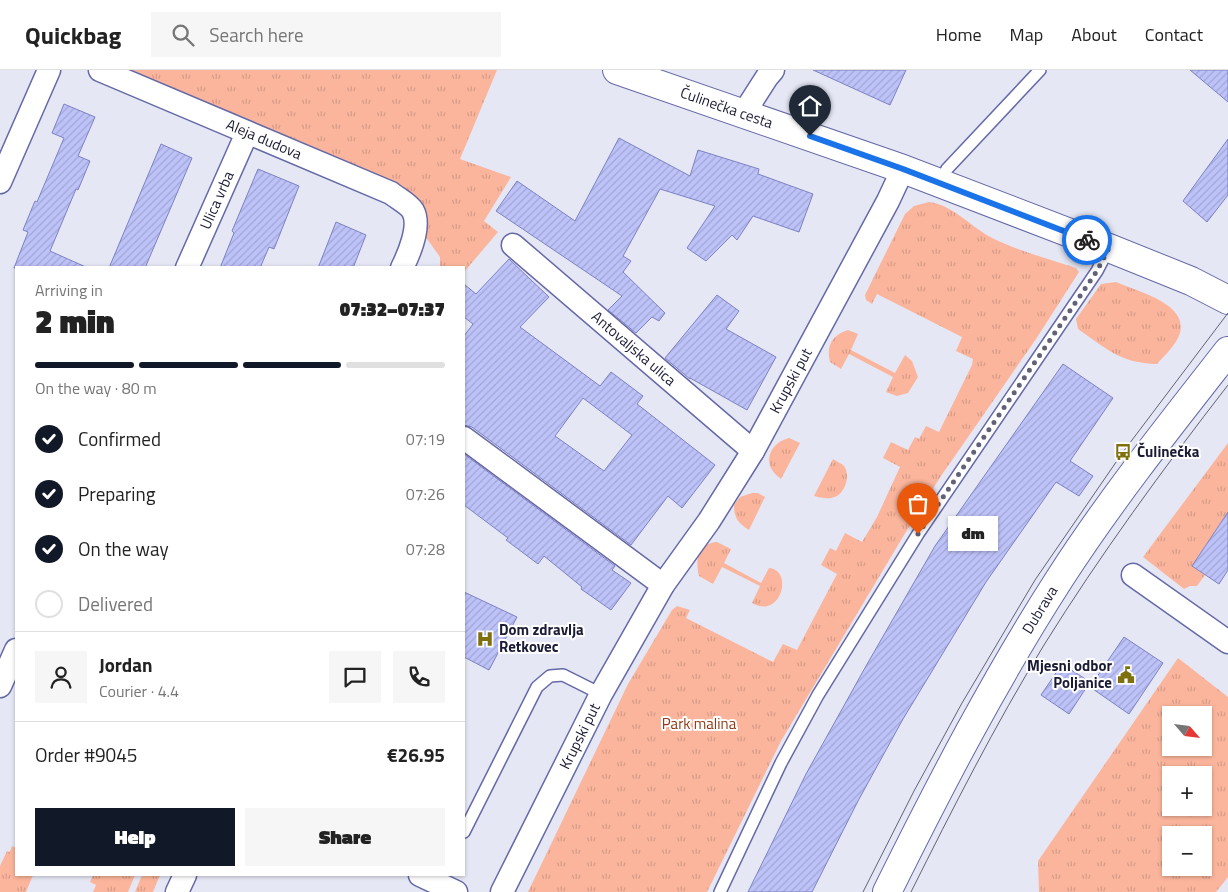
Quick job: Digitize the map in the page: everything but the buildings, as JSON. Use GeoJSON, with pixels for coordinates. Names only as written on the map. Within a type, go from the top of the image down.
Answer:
{"type":"FeatureCollection","features":[{"type":"Feature","properties":{"kind":"main road","name":"Čulinečka cesta"},"geometry":{"type":"LineString","coordinates":[[616,70],[903,169],[1191,281],[1228,300]]}},
{"type":"Feature","properties":{"kind":"main road","name":"Dubrava"},"geometry":{"type":"LineString","coordinates":[[887,892],[966,737],[1059,579],[1102,515],[1228,350]]}},
{"type":"Feature","properties":{"kind":"street"},"geometry":{"type":"LineString","coordinates":[[0,182],[49,70]]}},
{"type":"Feature","properties":{"kind":"street","name":"Aleja dudova"},"geometry":{"type":"LineString","coordinates":[[100,70],[391,194],[412,209],[416,220],[411,250],[403,266]]}},
{"type":"Feature","properties":{"kind":"street"},"geometry":{"type":"LineString","coordinates":[[744,113],[773,70]]}},
{"type":"Feature","properties":{"kind":"street","name":"Ulica vrba"},"geometry":{"type":"LineString","coordinates":[[188,266],[246,133]]}},
{"type":"Feature","properties":{"kind":"street","name":"Krupski put"},"geometry":{"type":"LineString","coordinates":[[502,892],[601,694],[663,585],[709,521],[753,451],[888,201],[903,169]]}},
{"type":"Feature","properties":{"kind":"street","name":"Antovaljska ulica"},"geometry":{"type":"LineString","coordinates":[[513,245],[753,451]]}},
{"type":"Feature","properties":{"kind":"street"},"geometry":{"type":"LineString","coordinates":[[465,439],[663,585]]}},
{"type":"Feature","properties":{"kind":"street"},"geometry":{"type":"LineString","coordinates":[[1133,575],[1228,642]]}},
{"type":"Feature","properties":{"kind":"street"},"geometry":{"type":"LineString","coordinates":[[0,686],[15,656]]}},
{"type":"Feature","properties":{"kind":"street"},"geometry":{"type":"LineString","coordinates":[[0,690],[15,697]]}},
{"type":"Feature","properties":{"kind":"street"},"geometry":{"type":"LineString","coordinates":[[177,892],[185,876]]}},
{"type":"Feature","properties":{"kind":"street"},"geometry":{"type":"LineString","coordinates":[[422,876],[456,892]]}},
{"type":"Feature","properties":{"kind":"lane"},"geometry":{"type":"LineString","coordinates":[[940,183],[947,169],[1040,70]]}},
{"type":"Feature","properties":{"kind":"lane"},"geometry":{"type":"LineString","coordinates":[[720,892],[781,763],[818,695],[918,534],[1097,271],[1109,248]]}},
{"type":"Feature","properties":{"kind":"lane"},"geometry":{"type":"LineString","coordinates":[[467,817],[537,687],[550,676],[563,675],[601,694]]}},
{"type":"Feature","properties":{"kind":"green space"},"geometry":{"type":"Polygon","coordinates":[[[129,70],[497,70],[460,159],[511,177],[484,221],[498,232],[465,271],[465,266],[440,266],[440,257],[425,236],[368,173],[129,70]]]}},
{"type":"Feature","properties":{"kind":"green space","name":"Park malina"},"geometry":{"type":"Polygon","coordinates":[[[929,202],[946,207],[1002,243],[1076,268],[1079,272],[1036,339],[941,476],[904,535],[781,741],[707,892],[528,892],[628,684],[672,610],[677,606],[690,610],[686,618],[773,662],[783,644],[797,650],[837,574],[821,565],[830,548],[836,551],[845,533],[862,542],[877,517],[900,467],[883,458],[891,442],[908,450],[915,437],[919,439],[926,426],[939,432],[972,365],[973,359],[956,351],[962,337],[877,294],[872,304],[866,300],[865,295],[905,214],[914,206],[929,202]]]}},
{"type":"Feature","properties":{"kind":"green space"},"geometry":{"type":"Polygon","coordinates":[[[1116,282],[1147,294],[1169,306],[1176,314],[1180,323],[1180,333],[1173,346],[1157,364],[1123,358],[1106,349],[1078,329],[1076,319],[1101,284],[1116,282]]]}},
{"type":"Feature","properties":{"kind":"green space"},"geometry":{"type":"Polygon","coordinates":[[[848,330],[858,334],[851,350],[895,373],[905,355],[912,361],[918,377],[908,393],[897,396],[886,392],[893,377],[849,354],[841,369],[830,362],[829,351],[831,342],[842,332],[848,330]]]}},
{"type":"Feature","properties":{"kind":"green space"},"geometry":{"type":"Polygon","coordinates":[[[789,438],[800,443],[781,479],[771,468],[770,456],[776,445],[789,438]]]}},
{"type":"Feature","properties":{"kind":"green space"},"geometry":{"type":"Polygon","coordinates":[[[1228,443],[1228,512],[1192,566],[1205,575],[1197,586],[1190,586],[1184,589],[1143,557],[1228,443]]]}},
{"type":"Feature","properties":{"kind":"green space"},"geometry":{"type":"Polygon","coordinates":[[[833,459],[843,465],[847,473],[843,490],[837,496],[831,498],[814,496],[833,459]]]}},
{"type":"Feature","properties":{"kind":"green space"},"geometry":{"type":"Polygon","coordinates":[[[758,493],[765,497],[749,530],[737,520],[734,505],[740,497],[758,493]]]}},
{"type":"Feature","properties":{"kind":"green space"},"geometry":{"type":"Polygon","coordinates":[[[717,542],[731,549],[724,563],[761,583],[769,568],[777,571],[781,577],[782,584],[781,593],[777,600],[770,605],[762,606],[752,603],[760,586],[722,567],[713,584],[699,576],[697,564],[699,554],[706,546],[717,542]]]}},
{"type":"Feature","properties":{"kind":"green space"},"geometry":{"type":"Polygon","coordinates":[[[1178,658],[1228,697],[1228,877],[1216,892],[1039,892],[1038,861],[1178,658]]]}},
{"type":"Feature","properties":{"kind":"green space"},"geometry":{"type":"Polygon","coordinates":[[[12,846],[15,848],[15,876],[33,876],[26,892],[0,892],[0,866],[7,851],[10,852],[12,846]]]}},
{"type":"Feature","properties":{"kind":"green space"},"geometry":{"type":"Polygon","coordinates":[[[93,876],[135,876],[128,892],[93,892],[96,885],[90,882],[93,876]]]}},
{"type":"Feature","properties":{"kind":"green space"},"geometry":{"type":"Polygon","coordinates":[[[142,876],[160,876],[153,892],[135,892],[142,876]]]}},
{"type":"Feature","properties":{"kind":"tram line"},"geometry":{"type":"LineString","coordinates":[[863,892],[914,791],[962,703],[1035,580],[1123,452],[1228,313]]}},
{"type":"Feature","properties":{"kind":"tram line"},"geometry":{"type":"LineString","coordinates":[[911,892],[991,736],[1044,645],[1087,578],[1180,448],[1228,385]]}},
{"type":"Feature","properties":{"kind":"way so far"},"geometry":{"type":"LineString","coordinates":[[918,534],[1097,271],[1109,248],[1087,240]]}},
{"type":"Feature","properties":{"kind":"place","name":"Čulinečka"},"geometry":{"type":"Point","coordinates":[1123,452]}},
{"type":"Feature","properties":{"kind":"place","name":"dm"},"geometry":{"type":"Point","coordinates":[918,534]}},
{"type":"Feature","properties":{"kind":"place","name":"Dom zdravlja Retkovec"},"geometry":{"type":"Point","coordinates":[485,639]}},
{"type":"Feature","properties":{"kind":"place","name":"Mjesni odbor Poljanice"},"geometry":{"type":"Point","coordinates":[1126,675]}},
{"type":"Feature","properties":{"kind":"route"},"geometry":{"type":"LineString","coordinates":[[810,136],[903,169],[1087,240]]}}]}
